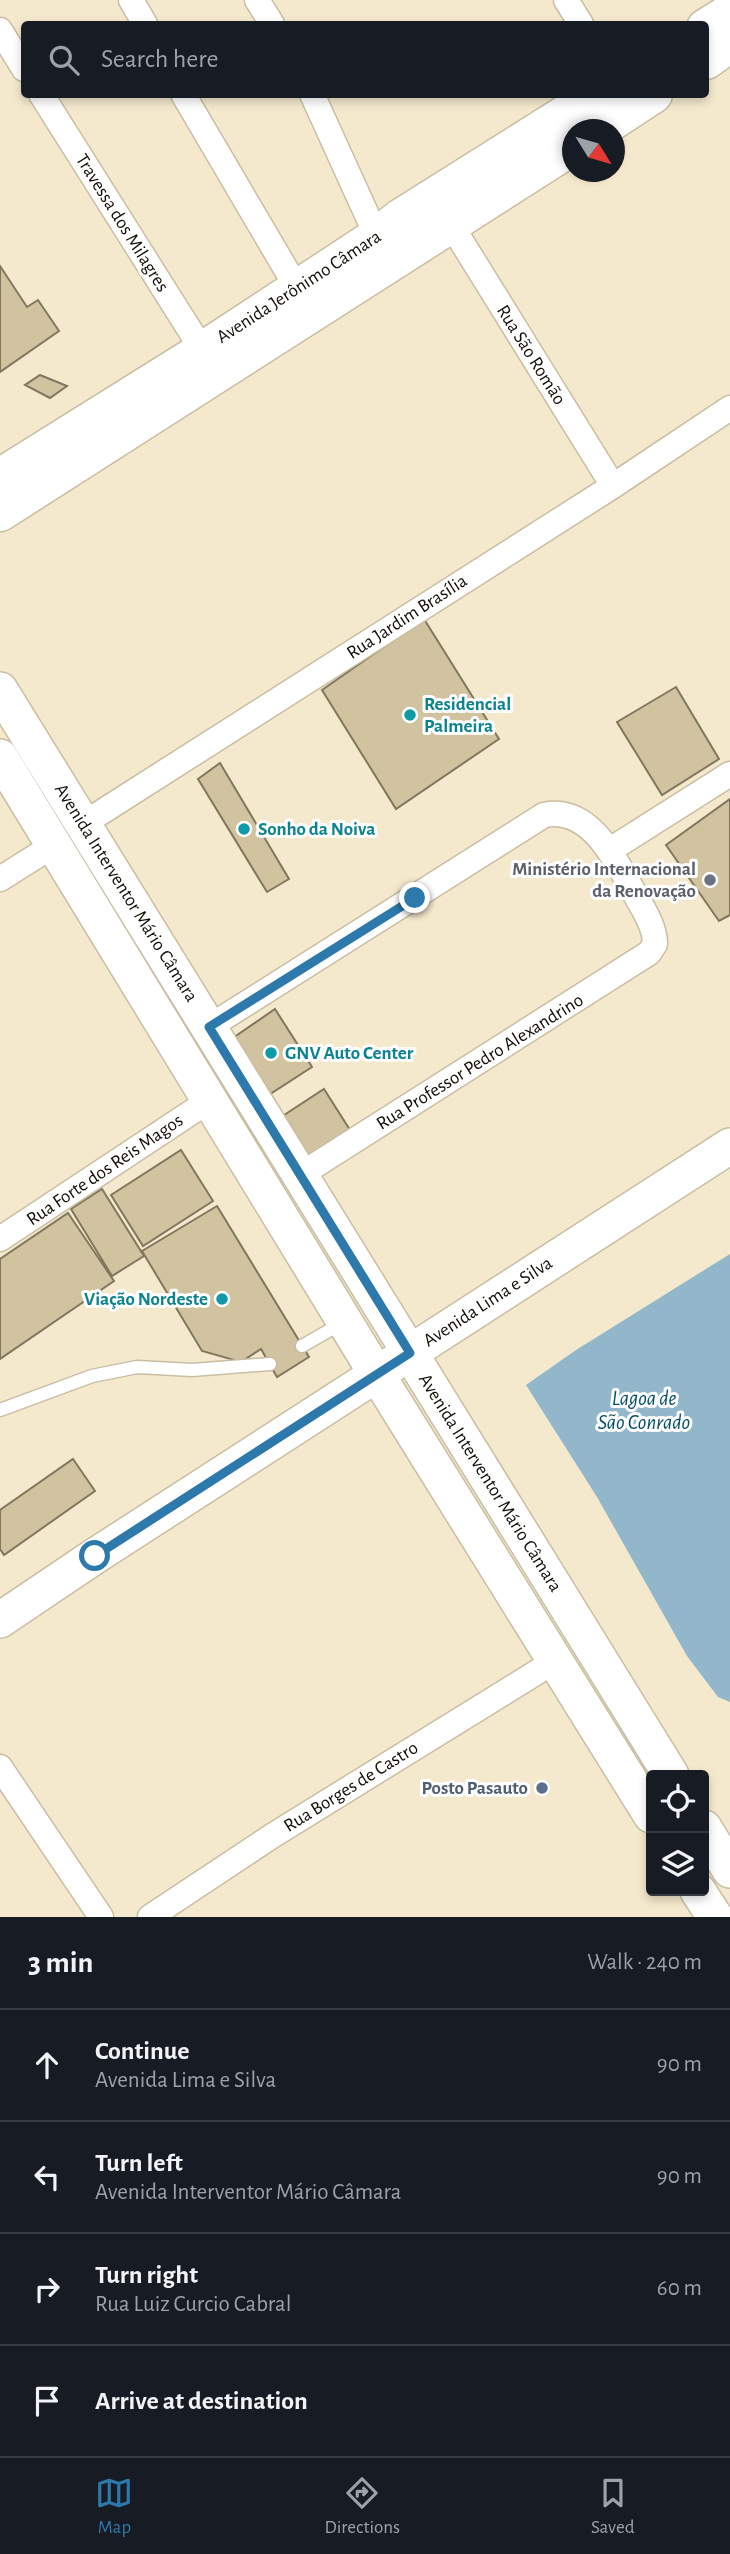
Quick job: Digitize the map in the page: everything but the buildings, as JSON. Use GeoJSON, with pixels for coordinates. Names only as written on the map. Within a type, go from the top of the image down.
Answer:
{"type":"FeatureCollection","features":[{"type":"Feature","properties":{"kind":"main road"},"geometry":{"type":"LineString","coordinates":[[709,26],[730,13]]}},
{"type":"Feature","properties":{"kind":"main road"},"geometry":{"type":"LineString","coordinates":[[709,57],[730,43]]}},
{"type":"Feature","properties":{"kind":"main road","name":"Avenida Jerônimo Câmara"},"geometry":{"type":"LineString","coordinates":[[0,478],[203,351],[377,237],[401,218],[592,98]]}},
{"type":"Feature","properties":{"kind":"main road"},"geometry":{"type":"LineString","coordinates":[[615,119],[647,98]]}},
{"type":"Feature","properties":{"kind":"main road","name":"Avenida Jerônimo Câmara"},"geometry":{"type":"LineString","coordinates":[[0,512],[562,152]]}},
{"type":"Feature","properties":{"kind":"main road","name":"Avenida Interventor Mário Câmara"},"geometry":{"type":"LineString","coordinates":[[0,690],[668,1770]]}},
{"type":"Feature","properties":{"kind":"main road","name":"Avenida Interventor Mário Câmara"},"geometry":{"type":"LineString","coordinates":[[0,757],[376,1373],[646,1807]]}},
{"type":"Feature","properties":{"kind":"main road","name":"Avenida Lima e Silva"},"geometry":{"type":"LineString","coordinates":[[0,1620],[376,1373],[730,1146]]}},
{"type":"Feature","properties":{"kind":"main road"},"geometry":{"type":"LineString","coordinates":[[707,1833],[730,1870]]}},
{"type":"Feature","properties":{"kind":"main road"},"geometry":{"type":"LineString","coordinates":[[701,1896],[715,1917]]}},
{"type":"Feature","properties":{"kind":"street"},"geometry":{"type":"LineString","coordinates":[[131,0],[143,21]]}},
{"type":"Feature","properties":{"kind":"street"},"geometry":{"type":"LineString","coordinates":[[257,0],[270,21]]}},
{"type":"Feature","properties":{"kind":"street"},"geometry":{"type":"LineString","coordinates":[[566,0],[579,21]]}},
{"type":"Feature","properties":{"kind":"street"},"geometry":{"type":"LineString","coordinates":[[0,30],[21,64]]}},
{"type":"Feature","properties":{"kind":"street","name":"Travessa dos Milagres"},"geometry":{"type":"LineString","coordinates":[[44,98],[203,351]]}},
{"type":"Feature","properties":{"kind":"street"},"geometry":{"type":"LineString","coordinates":[[185,98],[297,288]]}},
{"type":"Feature","properties":{"kind":"street"},"geometry":{"type":"LineString","coordinates":[[314,98],[377,237]]}},
{"type":"Feature","properties":{"kind":"street","name":"Rua São Romão"},"geometry":{"type":"LineString","coordinates":[[450,223],[612,486]]}},
{"type":"Feature","properties":{"kind":"street","name":"Rua Jardim Brasília"},"geometry":{"type":"LineString","coordinates":[[83,824],[730,408]]}},
{"type":"Feature","properties":{"kind":"street"},"geometry":{"type":"LineString","coordinates":[[209,1027],[541,817],[554,813],[569,816],[591,830],[610,850],[730,774]]}},
{"type":"Feature","properties":{"kind":"street"},"geometry":{"type":"LineString","coordinates":[[0,879],[54,845]]}},
{"type":"Feature","properties":{"kind":"street","name":"Rua Professor Pedro Alexandrino"},"geometry":{"type":"LineString","coordinates":[[300,1175],[643,958],[655,944],[652,926],[610,850]]}},
{"type":"Feature","properties":{"kind":"street","name":"Rua Forte dos Reis Magos"},"geometry":{"type":"LineString","coordinates":[[0,1240],[210,1100]]}},
{"type":"Feature","properties":{"kind":"street","name":"Rua Borges de Castro"},"geometry":{"type":"LineString","coordinates":[[150,1917],[272,1836],[555,1661]]}},
{"type":"Feature","properties":{"kind":"street"},"geometry":{"type":"LineString","coordinates":[[0,1767],[101,1917]]}},
{"type":"Feature","properties":{"kind":"lane"},"geometry":{"type":"LineString","coordinates":[[302,1346],[345,1322]]}},
{"type":"Feature","properties":{"kind":"lane"},"geometry":{"type":"LineString","coordinates":[[0,1410],[92,1376],[137,1367],[192,1370],[270,1364]]}},
{"type":"Feature","properties":{"kind":"water","name":"Lagoa de São Conrado"},"geometry":{"type":"Polygon","coordinates":[[[730,1254],[730,1702],[718,1697],[687,1656],[597,1497],[526,1385],[576,1350],[730,1254]]]}},
{"type":"Feature","properties":{"kind":"place","name":"Residencial Palmeira"},"geometry":{"type":"Point","coordinates":[410,715]}},
{"type":"Feature","properties":{"kind":"place","name":"Sonho da Noiva"},"geometry":{"type":"Point","coordinates":[244,829]}},
{"type":"Feature","properties":{"kind":"place","name":"Ministério Internacional da Renovação"},"geometry":{"type":"Point","coordinates":[710,880]}},
{"type":"Feature","properties":{"kind":"place","name":"GNV Auto Center"},"geometry":{"type":"Point","coordinates":[271,1053]}},
{"type":"Feature","properties":{"kind":"place","name":"Viação Nordeste"},"geometry":{"type":"Point","coordinates":[222,1299]}},
{"type":"Feature","properties":{"kind":"place","name":"Posto Pasauto"},"geometry":{"type":"Point","coordinates":[542,1788]}},
{"type":"Feature","properties":{"kind":"route"},"geometry":{"type":"LineString","coordinates":[[95,1556],[410,1353],[209,1027],[415,898]]}}]}
